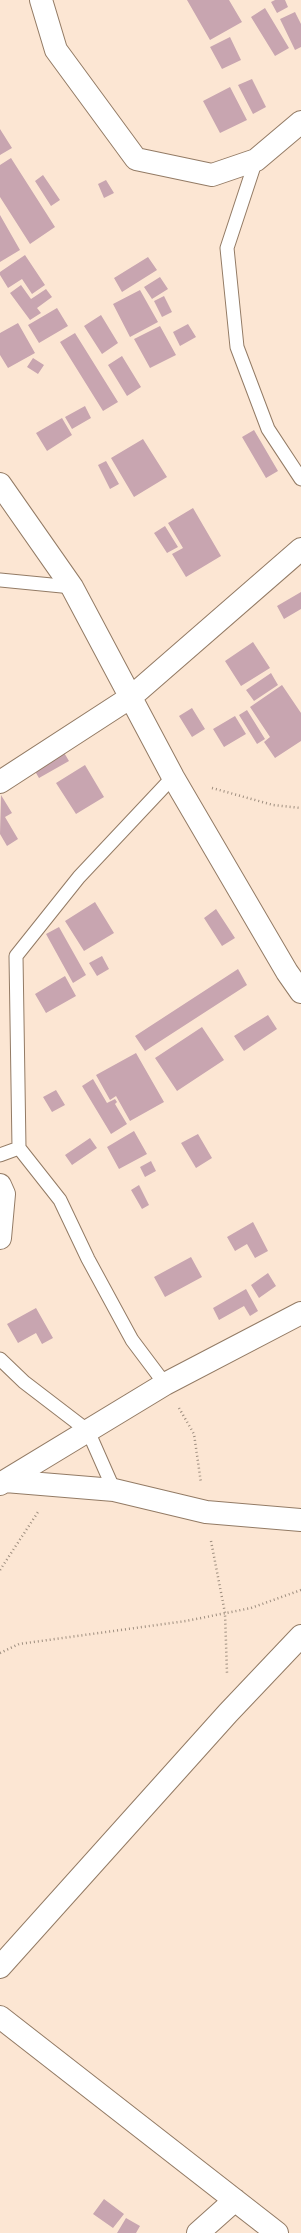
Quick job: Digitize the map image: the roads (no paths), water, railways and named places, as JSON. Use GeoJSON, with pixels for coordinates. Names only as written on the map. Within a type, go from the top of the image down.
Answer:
{"type":"FeatureCollection","features":[{"type":"Feature","properties":{"kind":"street"},"geometry":{"type":"LineString","coordinates":[[41,0],[56,50],[136,159],[212,175],[256,160],[301,122]]}},
{"type":"Feature","properties":{"kind":"street"},"geometry":{"type":"LineString","coordinates":[[0,484],[72,587],[173,777],[294,967],[301,992]]}},
{"type":"Feature","properties":{"kind":"street"},"geometry":{"type":"LineString","coordinates":[[0,782],[131,697],[301,549]]}},
{"type":"Feature","properties":{"kind":"street"},"geometry":{"type":"LineString","coordinates":[[0,1185],[4,1194],[0,1238]]}},
{"type":"Feature","properties":{"kind":"street"},"geometry":{"type":"LineString","coordinates":[[2,1482],[165,1384],[301,1313]]}},
{"type":"Feature","properties":{"kind":"street"},"geometry":{"type":"LineString","coordinates":[[2,1482],[114,1490],[206,1512],[301,1520]]}},
{"type":"Feature","properties":{"kind":"street"},"geometry":{"type":"LineString","coordinates":[[0,1967],[228,1713],[301,1636]]}},
{"type":"Feature","properties":{"kind":"street"},"geometry":{"type":"LineString","coordinates":[[0,2017],[277,2233]]}},
{"type":"Feature","properties":{"kind":"street"},"geometry":{"type":"LineString","coordinates":[[198,2233],[235,2200]]}},
{"type":"Feature","properties":{"kind":"lane"},"geometry":{"type":"LineString","coordinates":[[256,160],[227,248],[238,347],[268,429],[301,479]]}},
{"type":"Feature","properties":{"kind":"lane"},"geometry":{"type":"LineString","coordinates":[[0,580],[72,587]]}},
{"type":"Feature","properties":{"kind":"lane"},"geometry":{"type":"LineString","coordinates":[[165,1384],[132,1340],[88,1259],[60,1200],[19,1148],[16,956],[79,877],[173,777]]}},
{"type":"Feature","properties":{"kind":"lane"},"geometry":{"type":"LineString","coordinates":[[0,1155],[19,1148]]}},
{"type":"Feature","properties":{"kind":"lane"},"geometry":{"type":"LineString","coordinates":[[0,1359],[24,1382],[88,1431],[114,1490]]}}]}
